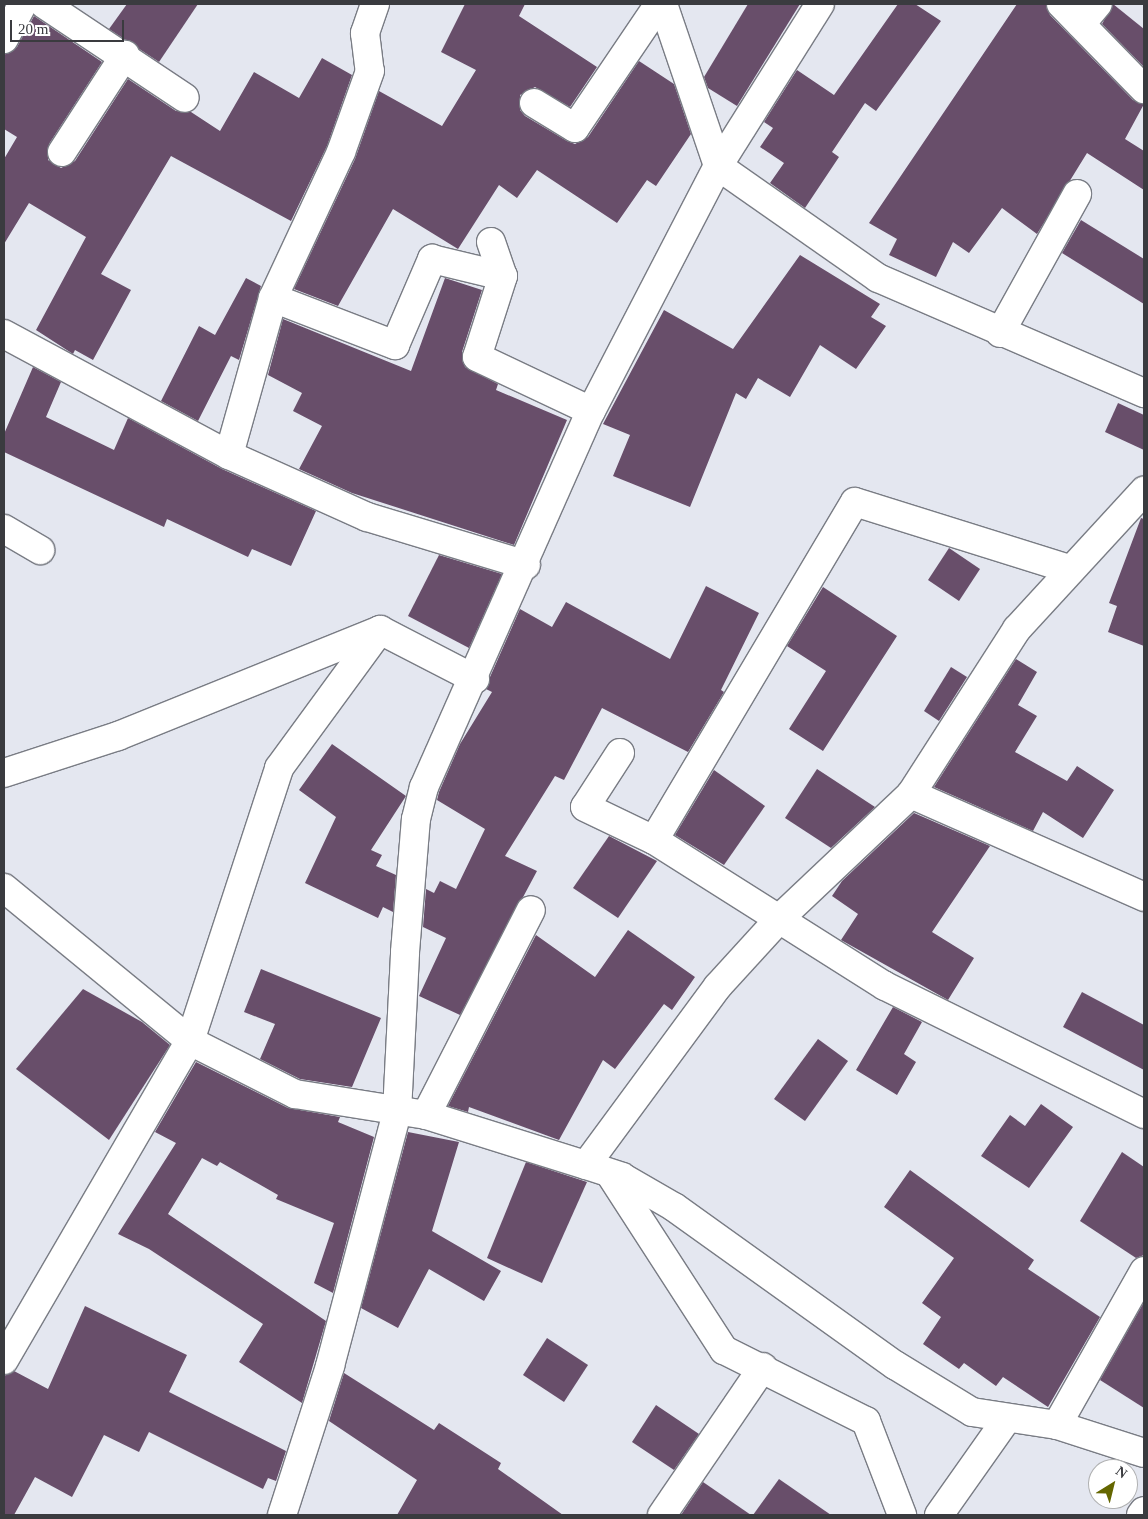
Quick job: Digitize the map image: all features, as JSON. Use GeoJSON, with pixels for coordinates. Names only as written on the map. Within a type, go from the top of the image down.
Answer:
{"type":"FeatureCollection","features":[{"type":"Feature","properties":{"kind":"street"},"geometry":{"type":"LineString","coordinates":[[4,39],[23,4]]}},
{"type":"Feature","properties":{"kind":"street"},"geometry":{"type":"LineString","coordinates":[[44,4],[125,55],[185,98]]}},
{"type":"Feature","properties":{"kind":"street"},"geometry":{"type":"LineString","coordinates":[[229,454],[273,298],[341,152],[370,71],[365,33],[375,4]]}},
{"type":"Feature","properties":{"kind":"street"},"geometry":{"type":"LineString","coordinates":[[534,103],[575,128],[661,4]]}},
{"type":"Feature","properties":{"kind":"street"},"geometry":{"type":"LineString","coordinates":[[661,4],[718,166],[878,278],[1000,334],[1144,393]]}},
{"type":"Feature","properties":{"kind":"street"},"geometry":{"type":"LineString","coordinates":[[282,1515],[330,1366],[397,1112],[416,819],[442,740],[475,679],[526,565],[591,411],[718,166],[820,4]]}},
{"type":"Feature","properties":{"kind":"street"},"geometry":{"type":"LineString","coordinates":[[1061,4],[1089,14],[1144,88]]}},
{"type":"Feature","properties":{"kind":"street"},"geometry":{"type":"LineString","coordinates":[[62,152],[125,55]]}},
{"type":"Feature","properties":{"kind":"street"},"geometry":{"type":"LineString","coordinates":[[1000,334],[1077,194]]}},
{"type":"Feature","properties":{"kind":"street"},"geometry":{"type":"LineString","coordinates":[[491,242],[503,276],[477,357],[591,411]]}},
{"type":"Feature","properties":{"kind":"street"},"geometry":{"type":"LineString","coordinates":[[273,298],[395,345],[432,259],[503,276]]}},
{"type":"Feature","properties":{"kind":"street"},"geometry":{"type":"LineString","coordinates":[[4,334],[229,454],[366,517],[526,565]]}},
{"type":"Feature","properties":{"kind":"street"},"geometry":{"type":"LineString","coordinates":[[598,1169],[718,986],[781,917],[911,794],[1017,629],[1069,569],[1144,491]]}},
{"type":"Feature","properties":{"kind":"street"},"geometry":{"type":"LineString","coordinates":[[654,840],[855,502],[1069,569]]}},
{"type":"Feature","properties":{"kind":"street"},"geometry":{"type":"LineString","coordinates":[[4,530],[40,550]]}},
{"type":"Feature","properties":{"kind":"street"},"geometry":{"type":"LineString","coordinates":[[4,773],[118,736],[380,630],[475,679]]}},
{"type":"Feature","properties":{"kind":"street"},"geometry":{"type":"LineString","coordinates":[[4,1360],[190,1042],[279,768],[380,630]]}},
{"type":"Feature","properties":{"kind":"street"},"geometry":{"type":"LineString","coordinates":[[620,753],[586,807],[654,840],[781,917],[886,986],[1144,1114]]}},
{"type":"Feature","properties":{"kind":"street"},"geometry":{"type":"LineString","coordinates":[[911,794],[1144,897]]}},
{"type":"Feature","properties":{"kind":"street"},"geometry":{"type":"LineString","coordinates":[[4,888],[190,1042],[295,1094],[397,1112],[426,1115],[598,1169],[674,1207],[895,1365],[972,1412],[1006,1420],[1058,1425],[1144,1453]]}},
{"type":"Feature","properties":{"kind":"street"},"geometry":{"type":"LineString","coordinates":[[426,1115],[531,910]]}},
{"type":"Feature","properties":{"kind":"street"},"geometry":{"type":"LineString","coordinates":[[598,1169],[724,1350],[763,1367],[866,1421],[902,1515]]}},
{"type":"Feature","properties":{"kind":"street"},"geometry":{"type":"LineString","coordinates":[[1058,1425],[1144,1271]]}},
{"type":"Feature","properties":{"kind":"street"},"geometry":{"type":"LineString","coordinates":[[662,1515],[763,1367]]}},
{"type":"Feature","properties":{"kind":"street"},"geometry":{"type":"LineString","coordinates":[[939,1515],[1006,1420]]}},
{"type":"Feature","properties":{"kind":"street"},"geometry":{"type":"LineString","coordinates":[[1141,1515],[1144,1511]]}},
{"type":"Feature","properties":{"kind":"building"},"geometry":{"type":"Polygon","coordinates":[[[127,4],[198,4],[159,62],[109,29],[127,4]]]}},
{"type":"Feature","properties":{"kind":"building"},"geometry":{"type":"Polygon","coordinates":[[[465,4],[525,4],[519,16],[597,67],[570,107],[535,87],[520,95],[520,110],[525,116],[567,141],[575,144],[588,137],[639,61],[674,84],[691,134],[656,186],[647,180],[617,223],[537,170],[517,198],[499,185],[458,249],[393,209],[338,306],[294,289],[355,159],[379,91],[442,126],[476,70],[441,52],[465,4]]]}},
{"type":"Feature","properties":{"kind":"building"},"geometry":{"type":"Polygon","coordinates":[[[748,4],[800,4],[737,106],[708,88],[704,77],[748,4]]]}},
{"type":"Feature","properties":{"kind":"building"},"geometry":{"type":"Polygon","coordinates":[[[898,4],[915,4],[941,21],[876,111],[865,103],[832,152],[839,157],[805,208],[770,183],[784,163],[760,147],[773,128],[764,122],[797,70],[834,95],[898,4]]]}},
{"type":"Feature","properties":{"kind":"building"},"geometry":{"type":"Polygon","coordinates":[[[1017,4],[1046,4],[1050,15],[1133,100],[1144,104],[1125,139],[1144,151],[1144,190],[1087,153],[1037,234],[1002,208],[969,253],[953,242],[936,277],[889,255],[897,239],[869,223],[1017,4]]]}},
{"type":"Feature","properties":{"kind":"building"},"geometry":{"type":"Polygon","coordinates":[[[1113,4],[1144,29],[1144,67],[1102,24],[1113,4]]]}},
{"type":"Feature","properties":{"kind":"building"},"geometry":{"type":"Polygon","coordinates":[[[34,16],[102,62],[49,144],[48,160],[61,168],[75,161],[128,79],[176,111],[191,112],[220,131],[254,72],[299,98],[322,58],[352,75],[327,146],[291,221],[171,156],[101,274],[131,290],[93,360],[75,350],[73,354],[36,330],[86,237],[29,203],[4,244],[4,159],[17,137],[4,129],[4,55],[17,47],[34,16]]]}},
{"type":"Feature","properties":{"kind":"building"},"geometry":{"type":"Polygon","coordinates":[[[1081,220],[1144,259],[1144,304],[1062,253],[1081,220]]]}},
{"type":"Feature","properties":{"kind":"building"},"geometry":{"type":"Polygon","coordinates":[[[800,255],[880,304],[871,317],[886,326],[856,369],[820,345],[790,397],[758,378],[746,399],[736,393],[690,507],[613,476],[630,435],[603,424],[664,310],[733,349],[800,255]]]}},
{"type":"Feature","properties":{"kind":"building"},"geometry":{"type":"Polygon","coordinates":[[[246,278],[261,286],[239,360],[231,356],[198,421],[161,401],[199,326],[215,335],[246,278]]]}},
{"type":"Feature","properties":{"kind":"building"},"geometry":{"type":"Polygon","coordinates":[[[445,278],[482,290],[462,352],[465,367],[498,384],[496,390],[567,420],[514,545],[352,493],[299,469],[322,426],[293,411],[302,393],[268,375],[283,319],[411,371],[445,278]]]}},
{"type":"Feature","properties":{"kind":"building"},"geometry":{"type":"Polygon","coordinates":[[[33,367],[61,382],[46,417],[114,450],[128,418],[222,469],[316,511],[291,566],[252,549],[248,557],[167,519],[164,527],[4,452],[4,434],[33,367]]]}},
{"type":"Feature","properties":{"kind":"building"},"geometry":{"type":"Polygon","coordinates":[[[1118,403],[1144,415],[1144,450],[1105,432],[1118,403]]]}},
{"type":"Feature","properties":{"kind":"building"},"geometry":{"type":"Polygon","coordinates":[[[1141,518],[1144,519],[1144,646],[1108,632],[1117,606],[1109,603],[1141,518]]]}},
{"type":"Feature","properties":{"kind":"building"},"geometry":{"type":"Polygon","coordinates":[[[949,548],[980,569],[959,601],[928,580],[949,548]]]}},
{"type":"Feature","properties":{"kind":"building"},"geometry":{"type":"Polygon","coordinates":[[[439,555],[502,574],[469,648],[408,616],[439,555]]]}},
{"type":"Feature","properties":{"kind":"building"},"geometry":{"type":"Polygon","coordinates":[[[706,586],[759,613],[721,690],[724,692],[688,752],[602,708],[564,780],[555,776],[505,856],[537,871],[460,1015],[419,996],[446,938],[423,927],[426,889],[434,893],[440,881],[456,889],[485,829],[437,800],[439,792],[460,744],[492,692],[486,689],[490,677],[520,609],[552,627],[566,602],[670,659],[706,586]]]}},
{"type":"Feature","properties":{"kind":"building"},"geometry":{"type":"Polygon","coordinates":[[[823,587],[897,636],[823,751],[789,729],[826,671],[787,646],[823,587]]]}},
{"type":"Feature","properties":{"kind":"building"},"geometry":{"type":"Polygon","coordinates":[[[1016,659],[1037,672],[1018,705],[1037,716],[1015,752],[1067,781],[1077,766],[1114,790],[1083,838],[1043,812],[1033,831],[934,787],[1016,659]]]}},
{"type":"Feature","properties":{"kind":"building"},"geometry":{"type":"Polygon","coordinates":[[[951,667],[967,677],[939,721],[924,711],[951,667]]]}},
{"type":"Feature","properties":{"kind":"building"},"geometry":{"type":"Polygon","coordinates":[[[332,744],[406,796],[371,850],[382,855],[376,866],[396,875],[393,912],[383,907],[378,918],[305,883],[336,817],[299,790],[332,744]]]}},
{"type":"Feature","properties":{"kind":"building"},"geometry":{"type":"Polygon","coordinates":[[[817,769],[875,807],[831,848],[785,818],[817,769]]]}},
{"type":"Feature","properties":{"kind":"building"},"geometry":{"type":"Polygon","coordinates":[[[714,770],[765,806],[724,865],[675,835],[714,770]]]}},
{"type":"Feature","properties":{"kind":"building"},"geometry":{"type":"Polygon","coordinates":[[[914,813],[990,846],[932,932],[974,958],[948,1000],[841,940],[858,914],[832,896],[842,881],[914,813]]]}},
{"type":"Feature","properties":{"kind":"building"},"geometry":{"type":"Polygon","coordinates":[[[609,836],[657,861],[618,918],[573,888],[609,836]]]}},
{"type":"Feature","properties":{"kind":"building"},"geometry":{"type":"Polygon","coordinates":[[[628,930],[695,977],[672,1010],[664,1004],[615,1069],[603,1060],[559,1140],[469,1107],[468,1112],[448,1106],[536,935],[595,977],[628,930]]]}},
{"type":"Feature","properties":{"kind":"building"},"geometry":{"type":"Polygon","coordinates":[[[261,969],[381,1018],[352,1087],[300,1079],[260,1059],[275,1024],[244,1012],[261,969]]]}},
{"type":"Feature","properties":{"kind":"building"},"geometry":{"type":"Polygon","coordinates":[[[83,989],[142,1022],[170,1045],[109,1140],[16,1069],[83,989]]]}},
{"type":"Feature","properties":{"kind":"building"},"geometry":{"type":"Polygon","coordinates":[[[1082,992],[1144,1025],[1144,1070],[1063,1027],[1082,992]]]}},
{"type":"Feature","properties":{"kind":"building"},"geometry":{"type":"Polygon","coordinates":[[[893,1007],[922,1022],[904,1054],[916,1062],[897,1095],[856,1070],[893,1007]]]}},
{"type":"Feature","properties":{"kind":"building"},"geometry":{"type":"Polygon","coordinates":[[[818,1039],[848,1061],[805,1121],[774,1099],[818,1039]]]}},
{"type":"Feature","properties":{"kind":"building"},"geometry":{"type":"Polygon","coordinates":[[[196,1062],[288,1108],[340,1117],[338,1122],[374,1137],[333,1293],[314,1283],[334,1223],[276,1199],[278,1195],[220,1162],[217,1166],[202,1158],[168,1214],[326,1321],[302,1403],[239,1362],[263,1324],[149,1249],[118,1234],[176,1143],[155,1132],[196,1062]]]}},
{"type":"Feature","properties":{"kind":"building"},"geometry":{"type":"Polygon","coordinates":[[[1041,1104],[1073,1127],[1029,1188],[981,1156],[1010,1115],[1025,1126],[1041,1104]]]}},
{"type":"Feature","properties":{"kind":"building"},"geometry":{"type":"Polygon","coordinates":[[[408,1132],[459,1142],[432,1231],[501,1271],[484,1301],[429,1269],[398,1328],[361,1308],[408,1132]]]}},
{"type":"Feature","properties":{"kind":"building"},"geometry":{"type":"Polygon","coordinates":[[[1122,1152],[1144,1167],[1144,1255],[1136,1258],[1080,1221],[1122,1152]]]}},
{"type":"Feature","properties":{"kind":"building"},"geometry":{"type":"Polygon","coordinates":[[[526,1162],[587,1182],[542,1283],[487,1258],[526,1162]]]}},
{"type":"Feature","properties":{"kind":"building"},"geometry":{"type":"Polygon","coordinates":[[[910,1170],[1034,1260],[1028,1269],[1100,1317],[1048,1407],[1003,1377],[996,1386],[964,1363],[959,1369],[923,1344],[941,1317],[922,1303],[954,1258],[884,1207],[910,1170]]]}},
{"type":"Feature","properties":{"kind":"building"},"geometry":{"type":"Polygon","coordinates":[[[1144,1302],[1144,1408],[1100,1380],[1144,1302]]]}},
{"type":"Feature","properties":{"kind":"building"},"geometry":{"type":"Polygon","coordinates":[[[85,1306],[187,1355],[169,1392],[286,1451],[276,1481],[268,1478],[263,1489],[149,1432],[139,1452],[104,1435],[72,1497],[35,1477],[14,1515],[4,1515],[4,1376],[14,1371],[48,1389],[85,1306]]]}},
{"type":"Feature","properties":{"kind":"building"},"geometry":{"type":"Polygon","coordinates":[[[547,1338],[588,1365],[564,1402],[523,1375],[547,1338]]]}},
{"type":"Feature","properties":{"kind":"building"},"geometry":{"type":"Polygon","coordinates":[[[344,1373],[434,1430],[439,1423],[501,1463],[498,1469],[563,1515],[397,1515],[417,1480],[329,1421],[344,1373]]]}},
{"type":"Feature","properties":{"kind":"building"},"geometry":{"type":"Polygon","coordinates":[[[656,1405],[699,1434],[674,1470],[632,1442],[656,1405]]]}},
{"type":"Feature","properties":{"kind":"building"},"geometry":{"type":"Polygon","coordinates":[[[779,1479],[831,1515],[753,1515],[779,1479]]]}},
{"type":"Feature","properties":{"kind":"building"},"geometry":{"type":"Polygon","coordinates":[[[703,1482],[751,1515],[681,1515],[703,1482]]]}}]}
